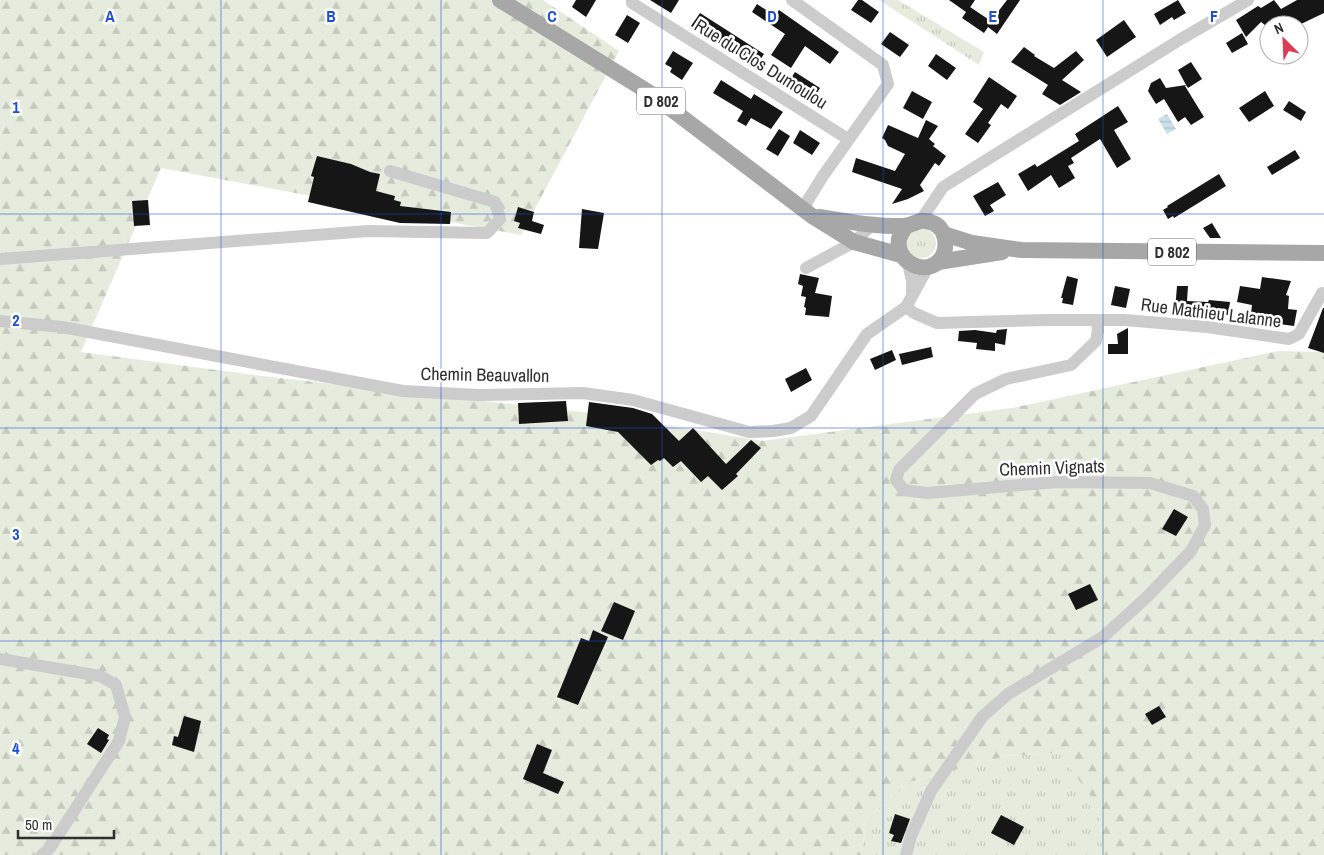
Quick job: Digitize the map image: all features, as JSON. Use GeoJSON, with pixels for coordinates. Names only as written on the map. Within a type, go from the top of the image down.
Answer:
{"type":"FeatureCollection","features":[{"type":"Feature","properties":{"kind":"main road","name":"D 802"},"geometry":{"type":"LineString","coordinates":[[500,0],[650,93],[808,213],[854,242],[904,259]]}},
{"type":"Feature","properties":{"kind":"main road","name":"D 802"},"geometry":{"type":"LineString","coordinates":[[808,213],[872,225],[927,226],[972,242],[1021,250],[1324,253]]}},
{"type":"Feature","properties":{"kind":"main road"},"geometry":{"type":"LineString","coordinates":[[927,226],[946,249],[933,264],[917,267],[904,259],[899,239],[927,226]]}},
{"type":"Feature","properties":{"kind":"main road","name":"D 802"},"geometry":{"type":"LineString","coordinates":[[933,264],[1021,250]]}},
{"type":"Feature","properties":{"kind":"street","name":"Rue du Clos Dumoulou"},"geometry":{"type":"LineString","coordinates":[[632,0],[632,3],[848,139]]}},
{"type":"Feature","properties":{"kind":"street"},"geometry":{"type":"LineString","coordinates":[[792,0],[883,65],[888,84],[848,139],[808,200],[808,213]]}},
{"type":"Feature","properties":{"kind":"street"},"geometry":{"type":"LineString","coordinates":[[927,226],[943,187],[1239,2]]}},
{"type":"Feature","properties":{"kind":"street"},"geometry":{"type":"LineString","coordinates":[[0,259],[368,231],[487,233],[500,219],[495,202],[390,171]]}},
{"type":"Feature","properties":{"kind":"street"},"geometry":{"type":"LineString","coordinates":[[806,268],[854,242],[872,225]]}},
{"type":"Feature","properties":{"kind":"street"},"geometry":{"type":"LineString","coordinates":[[904,259],[912,281],[909,303],[914,313],[937,322],[1098,321]]}},
{"type":"Feature","properties":{"kind":"street","name":"Chemin Beauvallon"},"geometry":{"type":"LineString","coordinates":[[0,321],[62,327],[403,390],[478,395],[583,393],[625,399],[749,432],[765,432],[791,428],[811,416],[867,334],[909,303],[933,264]]}},
{"type":"Feature","properties":{"kind":"street","name":"Rue Mathieu Lalanne"},"geometry":{"type":"LineString","coordinates":[[1098,321],[1125,320],[1207,327],[1289,340],[1299,334],[1322,293],[1324,294]]}},
{"type":"Feature","properties":{"kind":"street","name":"Chemin Vignats"},"geometry":{"type":"LineString","coordinates":[[906,855],[911,836],[931,791],[982,717],[1008,694],[1104,637],[1148,596],[1191,551],[1205,525],[1203,509],[1193,496],[1150,483],[1057,482],[928,493],[904,490],[896,480],[899,470],[975,394],[1006,379],[1071,365],[1096,341],[1098,321]]}},
{"type":"Feature","properties":{"kind":"street"},"geometry":{"type":"LineString","coordinates":[[0,658],[100,676],[116,685],[125,717],[119,741],[50,848],[42,855]]}},
{"type":"Feature","properties":{"kind":"green space"},"geometry":{"type":"Polygon","coordinates":[[[0,0],[543,0],[619,51],[521,235],[161,168],[81,352],[262,376],[600,414],[762,441],[1012,408],[1278,351],[1324,352],[1324,855],[1103,855],[1098,806],[1059,753],[1006,756],[910,782],[866,819],[862,855],[0,855],[0,0]]]}},
{"type":"Feature","properties":{"kind":"green space"},"geometry":{"type":"Polygon","coordinates":[[[879,0],[898,0],[984,52],[979,65],[879,0]]]}},
{"type":"Feature","properties":{"kind":"green space"},"geometry":{"type":"Polygon","coordinates":[[[921,228],[927,229],[935,237],[935,249],[927,257],[921,258],[915,257],[907,249],[906,243],[907,237],[915,229],[921,228]]]}},
{"type":"Feature","properties":{"kind":"green space"},"geometry":{"type":"Polygon","coordinates":[[[1060,753],[1098,806],[1103,855],[862,855],[866,819],[910,782],[1006,756],[1060,753]]]}},
{"type":"Feature","properties":{"kind":"water"},"geometry":{"type":"Polygon","coordinates":[[[1167,114],[1176,129],[1167,134],[1158,119],[1167,114]]]}},
{"type":"Feature","properties":{"kind":"building"},"geometry":{"type":"Polygon","coordinates":[[[576,0],[596,0],[586,17],[572,7],[576,0]]]}},
{"type":"Feature","properties":{"kind":"building"},"geometry":{"type":"Polygon","coordinates":[[[650,0],[679,0],[671,13],[650,0]]]}},
{"type":"Feature","properties":{"kind":"building"},"geometry":{"type":"Polygon","coordinates":[[[858,0],[862,0],[879,12],[871,23],[851,10],[858,0]]]}},
{"type":"Feature","properties":{"kind":"building"},"geometry":{"type":"Polygon","coordinates":[[[949,0],[975,0],[970,7],[991,21],[1007,0],[1020,0],[997,34],[988,27],[984,33],[962,18],[966,12],[949,0]]]}},
{"type":"Feature","properties":{"kind":"building"},"geometry":{"type":"Polygon","coordinates":[[[1178,0],[1186,13],[1174,20],[1172,17],[1160,25],[1154,14],[1178,0]]]}},
{"type":"Feature","properties":{"kind":"building"},"geometry":{"type":"Polygon","coordinates":[[[1274,0],[1281,9],[1297,0],[1324,0],[1324,13],[1309,20],[1309,15],[1259,15],[1259,24],[1246,37],[1236,20],[1258,6],[1261,8],[1274,0]]]}},
{"type":"Feature","properties":{"kind":"building"},"geometry":{"type":"Polygon","coordinates":[[[757,4],[775,16],[779,10],[839,52],[830,64],[805,46],[791,68],[771,55],[785,34],[752,12],[757,4]]]}},
{"type":"Feature","properties":{"kind":"building"},"geometry":{"type":"Polygon","coordinates":[[[700,13],[764,54],[756,66],[691,26],[700,13]]]}},
{"type":"Feature","properties":{"kind":"building"},"geometry":{"type":"Polygon","coordinates":[[[627,15],[640,23],[628,43],[615,35],[627,15]]]}},
{"type":"Feature","properties":{"kind":"building"},"geometry":{"type":"Polygon","coordinates":[[[1124,20],[1136,37],[1107,57],[1096,40],[1124,20]]]}},
{"type":"Feature","properties":{"kind":"building"},"geometry":{"type":"Polygon","coordinates":[[[890,32],[909,45],[900,57],[881,44],[890,32]]]}},
{"type":"Feature","properties":{"kind":"building"},"geometry":{"type":"Polygon","coordinates":[[[1242,33],[1248,44],[1232,53],[1226,43],[1242,33]]]}},
{"type":"Feature","properties":{"kind":"building"},"geometry":{"type":"Polygon","coordinates":[[[1024,47],[1034,56],[1054,68],[1076,51],[1084,60],[1062,80],[1081,92],[1060,105],[1042,94],[1048,85],[1011,62],[1024,47]]]}},
{"type":"Feature","properties":{"kind":"building"},"geometry":{"type":"Polygon","coordinates":[[[673,51],[693,63],[682,80],[670,72],[672,68],[665,64],[673,51]]]}},
{"type":"Feature","properties":{"kind":"building"},"geometry":{"type":"Polygon","coordinates":[[[936,54],[956,68],[947,80],[928,66],[936,54]]]}},
{"type":"Feature","properties":{"kind":"building"},"geometry":{"type":"Polygon","coordinates":[[[1191,62],[1202,79],[1188,88],[1178,70],[1191,62]]]}},
{"type":"Feature","properties":{"kind":"building"},"geometry":{"type":"Polygon","coordinates":[[[795,72],[820,88],[812,101],[787,85],[795,72]]]}},
{"type":"Feature","properties":{"kind":"building"},"geometry":{"type":"Polygon","coordinates":[[[989,77],[1017,96],[1008,109],[1001,104],[988,123],[991,125],[978,143],[965,134],[983,109],[973,102],[989,77]]]}},
{"type":"Feature","properties":{"kind":"building"},"geometry":{"type":"Polygon","coordinates":[[[1160,78],[1166,88],[1186,85],[1204,117],[1191,125],[1185,117],[1178,122],[1164,99],[1156,104],[1148,91],[1151,83],[1160,78]]]}},
{"type":"Feature","properties":{"kind":"building"},"geometry":{"type":"Polygon","coordinates":[[[721,80],[751,99],[754,94],[783,112],[771,129],[751,118],[746,126],[737,121],[743,111],[713,93],[721,80]]]}},
{"type":"Feature","properties":{"kind":"building"},"geometry":{"type":"Polygon","coordinates":[[[912,91],[932,102],[923,119],[903,108],[912,91]]]}},
{"type":"Feature","properties":{"kind":"building"},"geometry":{"type":"Polygon","coordinates":[[[1265,91],[1274,106],[1249,122],[1239,108],[1265,91]]]}},
{"type":"Feature","properties":{"kind":"building"},"geometry":{"type":"Polygon","coordinates":[[[1289,101],[1306,112],[1301,121],[1283,110],[1289,101]]]}},
{"type":"Feature","properties":{"kind":"building"},"geometry":{"type":"Polygon","coordinates":[[[1118,106],[1128,122],[1114,130],[1131,159],[1117,168],[1100,139],[1071,158],[1074,163],[1068,166],[1075,178],[1059,188],[1051,175],[1028,191],[1018,174],[1035,164],[1037,167],[1079,141],[1075,134],[1118,106]]]}},
{"type":"Feature","properties":{"kind":"building"},"geometry":{"type":"Polygon","coordinates":[[[926,120],[938,126],[929,139],[935,144],[933,146],[946,156],[939,166],[935,163],[920,185],[924,191],[892,204],[902,189],[852,172],[856,158],[895,171],[905,154],[888,146],[882,138],[888,125],[918,138],[926,120]]]}},
{"type":"Feature","properties":{"kind":"building"},"geometry":{"type":"Polygon","coordinates":[[[779,129],[790,136],[778,156],[766,149],[779,129]]]}},
{"type":"Feature","properties":{"kind":"building"},"geometry":{"type":"Polygon","coordinates":[[[800,130],[820,143],[812,155],[793,143],[800,130]]]}},
{"type":"Feature","properties":{"kind":"building"},"geometry":{"type":"Polygon","coordinates":[[[1295,150],[1300,158],[1272,175],[1267,167],[1295,150]]]}},
{"type":"Feature","properties":{"kind":"building"},"geometry":{"type":"Polygon","coordinates":[[[317,156],[351,164],[380,174],[376,191],[395,196],[394,200],[401,202],[400,206],[451,212],[450,224],[400,223],[308,202],[314,177],[311,176],[317,156]]]}},
{"type":"Feature","properties":{"kind":"building"},"geometry":{"type":"Polygon","coordinates":[[[1219,174],[1226,186],[1174,218],[1173,216],[1168,219],[1163,210],[1167,206],[1219,174]]]}},
{"type":"Feature","properties":{"kind":"building"},"geometry":{"type":"Polygon","coordinates":[[[998,182],[1006,195],[990,205],[994,211],[985,216],[973,196],[998,182]]]}},
{"type":"Feature","properties":{"kind":"building"},"geometry":{"type":"Polygon","coordinates":[[[148,200],[150,225],[134,226],[132,201],[148,200]]]}},
{"type":"Feature","properties":{"kind":"building"},"geometry":{"type":"Polygon","coordinates":[[[518,207],[534,212],[532,221],[544,225],[541,234],[518,228],[520,223],[514,221],[518,207]]]}},
{"type":"Feature","properties":{"kind":"building"},"geometry":{"type":"Polygon","coordinates":[[[582,209],[604,213],[598,249],[579,248],[582,209]]]}},
{"type":"Feature","properties":{"kind":"building"},"geometry":{"type":"Polygon","coordinates":[[[1212,223],[1221,238],[1210,238],[1203,228],[1212,223]]]}},
{"type":"Feature","properties":{"kind":"building"},"geometry":{"type":"Polygon","coordinates":[[[800,274],[819,278],[815,293],[832,296],[829,317],[805,315],[806,297],[801,296],[803,286],[798,284],[800,274]]]}},
{"type":"Feature","properties":{"kind":"building"},"geometry":{"type":"Polygon","coordinates":[[[1067,276],[1078,279],[1073,305],[1062,303],[1063,298],[1061,298],[1067,276]]]}},
{"type":"Feature","properties":{"kind":"building"},"geometry":{"type":"Polygon","coordinates":[[[1262,277],[1291,281],[1286,295],[1289,296],[1288,309],[1297,310],[1294,326],[1250,322],[1252,305],[1237,302],[1240,286],[1260,289],[1262,277]]]}},
{"type":"Feature","properties":{"kind":"building"},"geometry":{"type":"Polygon","coordinates":[[[1115,286],[1130,289],[1126,308],[1111,305],[1115,286]]]}},
{"type":"Feature","properties":{"kind":"building"},"geometry":{"type":"Polygon","coordinates":[[[1177,286],[1188,286],[1187,301],[1208,302],[1209,300],[1230,302],[1228,315],[1201,314],[1202,311],[1175,310],[1177,286]]]}},
{"type":"Feature","properties":{"kind":"building"},"geometry":{"type":"Polygon","coordinates":[[[1324,308],[1324,353],[1308,348],[1324,308]]]}},
{"type":"Feature","properties":{"kind":"building"},"geometry":{"type":"Polygon","coordinates":[[[1128,328],[1128,354],[1108,354],[1108,344],[1118,344],[1117,334],[1128,328]]]}},
{"type":"Feature","properties":{"kind":"building"},"geometry":{"type":"Polygon","coordinates":[[[1007,329],[1005,345],[995,343],[995,351],[976,349],[977,343],[958,341],[959,331],[975,330],[996,333],[997,330],[1007,329]]]}},
{"type":"Feature","properties":{"kind":"building"},"geometry":{"type":"Polygon","coordinates":[[[931,347],[933,357],[902,365],[899,354],[931,347]]]}},
{"type":"Feature","properties":{"kind":"building"},"geometry":{"type":"Polygon","coordinates":[[[892,350],[896,360],[875,370],[870,359],[892,350]]]}},
{"type":"Feature","properties":{"kind":"building"},"geometry":{"type":"Polygon","coordinates":[[[806,368],[812,380],[791,392],[785,379],[806,368]]]}},
{"type":"Feature","properties":{"kind":"building"},"geometry":{"type":"Polygon","coordinates":[[[566,401],[568,421],[519,424],[518,403],[566,401]]]}},
{"type":"Feature","properties":{"kind":"building"},"geometry":{"type":"Polygon","coordinates":[[[589,402],[633,408],[652,414],[679,441],[693,428],[726,464],[751,440],[761,448],[736,474],[738,476],[722,490],[708,476],[701,482],[681,461],[673,467],[664,458],[651,465],[618,432],[586,426],[589,402]]]}},
{"type":"Feature","properties":{"kind":"building"},"geometry":{"type":"Polygon","coordinates":[[[1174,509],[1188,517],[1176,536],[1162,529],[1174,509]]]}},
{"type":"Feature","properties":{"kind":"building"},"geometry":{"type":"Polygon","coordinates":[[[1090,584],[1098,600],[1076,610],[1068,594],[1090,584]]]}},
{"type":"Feature","properties":{"kind":"building"},"geometry":{"type":"Polygon","coordinates":[[[614,602],[635,611],[623,640],[601,631],[614,602]]]}},
{"type":"Feature","properties":{"kind":"building"},"geometry":{"type":"Polygon","coordinates":[[[593,630],[608,637],[578,705],[557,697],[581,638],[589,641],[593,630]]]}},
{"type":"Feature","properties":{"kind":"building"},"geometry":{"type":"Polygon","coordinates":[[[1159,706],[1166,717],[1152,725],[1145,714],[1159,706]]]}},
{"type":"Feature","properties":{"kind":"building"},"geometry":{"type":"Polygon","coordinates":[[[184,716],[201,721],[194,752],[172,745],[174,736],[178,737],[184,716]]]}},
{"type":"Feature","properties":{"kind":"building"},"geometry":{"type":"Polygon","coordinates":[[[98,728],[109,735],[107,739],[109,740],[101,753],[87,744],[98,728]]]}},
{"type":"Feature","properties":{"kind":"building"},"geometry":{"type":"Polygon","coordinates":[[[537,744],[552,750],[543,773],[564,782],[558,794],[523,779],[537,744]]]}},
{"type":"Feature","properties":{"kind":"building"},"geometry":{"type":"Polygon","coordinates":[[[895,814],[910,819],[901,843],[891,841],[894,835],[889,833],[895,814]]]}},
{"type":"Feature","properties":{"kind":"building"},"geometry":{"type":"Polygon","coordinates":[[[1001,815],[1024,827],[1014,845],[991,833],[1001,815]]]}}]}
